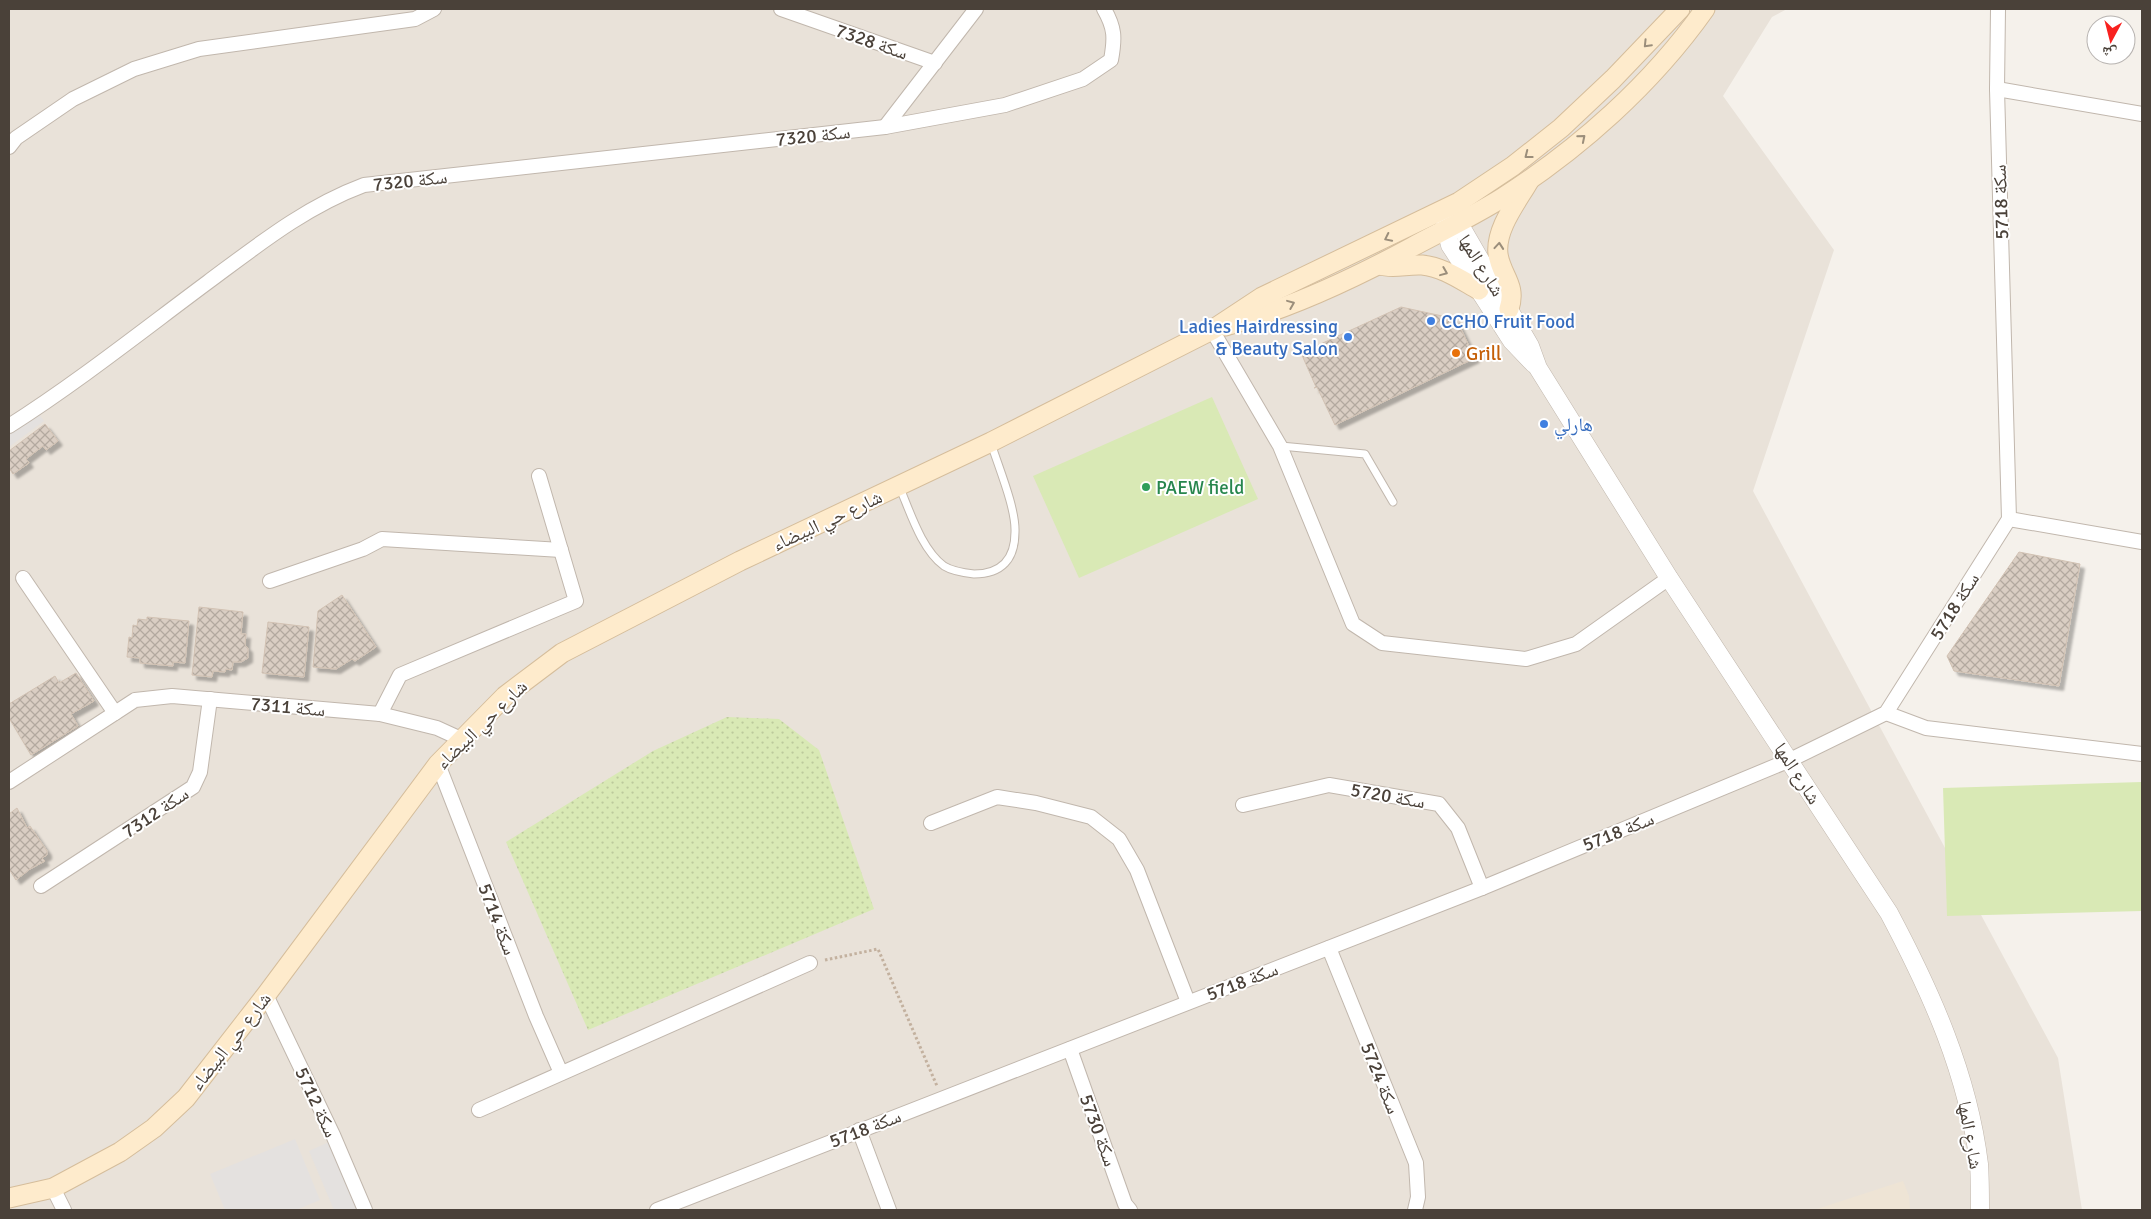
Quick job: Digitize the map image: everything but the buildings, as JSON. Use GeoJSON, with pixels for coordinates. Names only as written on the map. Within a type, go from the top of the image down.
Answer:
{"type":"FeatureCollection","features":[{"type":"Feature","properties":{"kind":"main road"},"geometry":{"type":"LineString","coordinates":[[1212,330],[1267,314],[1380,265],[1445,223],[1459,202],[1513,166],[1548,139],[1613,79],[1680,9]]}},
{"type":"Feature","properties":{"kind":"main road"},"geometry":{"type":"LineString","coordinates":[[1212,330],[1262,297],[1445,223],[1501,198],[1567,151],[1643,83],[1674,50],[1705,9]]}},
{"type":"Feature","properties":{"kind":"main road"},"geometry":{"type":"LineString","coordinates":[[1509,309],[1512,291],[1500,262],[1499,242],[1502,230],[1530,178]]}},
{"type":"Feature","properties":{"kind":"main road"},"geometry":{"type":"LineString","coordinates":[[1380,265],[1432,267],[1479,290]]}},
{"type":"Feature","properties":{"kind":"main road","name":"شارع حي البيضاء"},"geometry":{"type":"LineString","coordinates":[[9,1198],[54,1188],[120,1152],[154,1128],[186,1098],[266,995],[438,764],[505,696],[562,653],[740,561],[991,442],[1212,330]]}},
{"type":"Feature","properties":{"kind":"street"},"geometry":{"type":"LineString","coordinates":[[9,146],[16,138],[73,98],[134,68],[199,49],[415,19],[434,9]]}},
{"type":"Feature","properties":{"kind":"street","name":"سكة 7328"},"geometry":{"type":"LineString","coordinates":[[781,9],[935,63]]}},
{"type":"Feature","properties":{"kind":"street"},"geometry":{"type":"LineString","coordinates":[[885,126],[976,9]]}},
{"type":"Feature","properties":{"kind":"street","name":"سكة 7320"},"geometry":{"type":"LineString","coordinates":[[9,426],[49,400],[280,228],[330,199],[364,184],[885,126],[1005,105],[1083,79],[1110,60],[1115,42],[1112,23],[1104,9]]}},
{"type":"Feature","properties":{"kind":"street","name":"سكة 5718"},"geometry":{"type":"LineString","coordinates":[[657,1210],[1482,888],[1790,760],[1886,713],[2009,519],[1997,89],[1998,9]]}},
{"type":"Feature","properties":{"kind":"street"},"geometry":{"type":"LineString","coordinates":[[1997,89],[2142,114]]}},
{"type":"Feature","properties":{"kind":"street","name":"شارع المها"},"geometry":{"type":"LineString","coordinates":[[1445,223],[1450,245],[1512,342],[1538,368]]}},
{"type":"Feature","properties":{"kind":"street","name":"شارع المها"},"geometry":{"type":"LineString","coordinates":[[1445,223],[1464,232],[1530,346],[1538,368],[1669,578],[1889,913],[1919,970],[1957,1063],[1979,1164],[1980,1210]]}},
{"type":"Feature","properties":{"kind":"street"},"geometry":{"type":"LineString","coordinates":[[1212,330],[1280,446],[1353,624],[1382,643],[1526,659],[1576,644],[1669,578]]}},
{"type":"Feature","properties":{"kind":"street"},"geometry":{"type":"LineString","coordinates":[[380,714],[400,675],[576,601],[538,476]]}},
{"type":"Feature","properties":{"kind":"street"},"geometry":{"type":"LineString","coordinates":[[2009,519],[2142,542]]}},
{"type":"Feature","properties":{"kind":"street"},"geometry":{"type":"LineString","coordinates":[[270,581],[364,549],[382,539],[561,550]]}},
{"type":"Feature","properties":{"kind":"street"},"geometry":{"type":"LineString","coordinates":[[24,578],[115,713]]}},
{"type":"Feature","properties":{"kind":"street","name":"سكة 7311"},"geometry":{"type":"LineString","coordinates":[[9,782],[135,700],[172,696],[380,714],[437,728],[461,739]]}},
{"type":"Feature","properties":{"kind":"street","name":"سكة 7312"},"geometry":{"type":"LineString","coordinates":[[40,886],[193,787],[200,772],[210,699]]}},
{"type":"Feature","properties":{"kind":"street"},"geometry":{"type":"LineString","coordinates":[[1886,713],[1926,728],[2142,754]]}},
{"type":"Feature","properties":{"kind":"street","name":"سكة 5714"},"geometry":{"type":"LineString","coordinates":[[438,764],[533,1007],[561,1073]]}},
{"type":"Feature","properties":{"kind":"street","name":"سكة 5720"},"geometry":{"type":"LineString","coordinates":[[1243,805],[1329,785],[1439,804],[1458,828],[1482,888]]}},
{"type":"Feature","properties":{"kind":"street"},"geometry":{"type":"LineString","coordinates":[[931,823],[997,797],[1036,803],[1091,817],[1120,839],[1137,870],[1188,1002]]}},
{"type":"Feature","properties":{"kind":"street","name":"سكة 5724"},"geometry":{"type":"LineString","coordinates":[[1329,948],[1416,1163],[1418,1197],[1415,1210]]}},
{"type":"Feature","properties":{"kind":"street"},"geometry":{"type":"LineString","coordinates":[[479,1110],[810,963]]}},
{"type":"Feature","properties":{"kind":"street","name":"سكة 5712"},"geometry":{"type":"LineString","coordinates":[[266,995],[333,1135],[365,1210]]}},
{"type":"Feature","properties":{"kind":"street","name":"سكة 5730"},"geometry":{"type":"LineString","coordinates":[[1070,1049],[1126,1204],[1130,1210]]}},
{"type":"Feature","properties":{"kind":"street"},"geometry":{"type":"LineString","coordinates":[[859,1130],[889,1210]]}},
{"type":"Feature","properties":{"kind":"street"},"geometry":{"type":"LineString","coordinates":[[54,1188],[64,1210]]}},
{"type":"Feature","properties":{"kind":"lane"},"geometry":{"type":"LineString","coordinates":[[899,486],[920,533],[930,550],[945,566],[965,573],[987,574],[998,570],[1011,557],[1016,531],[1011,507],[991,442]]}},
{"type":"Feature","properties":{"kind":"lane"},"geometry":{"type":"LineString","coordinates":[[1280,446],[1365,454],[1393,502]]}},
{"type":"Feature","properties":{"kind":"path"},"geometry":{"type":"LineString","coordinates":[[810,963],[878,949],[942,1098]]}},
{"type":"Feature","properties":{"kind":"shaded area"},"geometry":{"type":"Polygon","coordinates":[[[9,9],[1787,9],[1772,17],[1723,96],[1834,250],[1753,491],[2058,1058],[2082,1210],[9,1210],[9,9]]]}},
{"type":"Feature","properties":{"kind":"shaded area"},"geometry":{"type":"Polygon","coordinates":[[[38,413],[44,421],[9,447],[9,432],[38,413]]]}},
{"type":"Feature","properties":{"kind":"shaded area"},"geometry":{"type":"Polygon","coordinates":[[[295,1139],[320,1200],[296,1210],[225,1210],[210,1174],[295,1139]]]}},
{"type":"Feature","properties":{"kind":"shaded area"},"geometry":{"type":"Polygon","coordinates":[[[329,1142],[357,1210],[334,1210],[309,1151],[329,1142]]]}},
{"type":"Feature","properties":{"kind":"shaded area"},"geometry":{"type":"Polygon","coordinates":[[[1903,1181],[1909,1196],[1910,1210],[1814,1210],[1903,1181]]]}},
{"type":"Feature","properties":{"kind":"green space","name":"PAEW field"},"geometry":{"type":"Polygon","coordinates":[[[1212,397],[1258,499],[1079,578],[1033,476],[1212,397]]]}},
{"type":"Feature","properties":{"kind":"green space"},"geometry":{"type":"Polygon","coordinates":[[[727,717],[779,719],[819,750],[874,909],[588,1030],[506,842],[653,751],[727,717]]]}},
{"type":"Feature","properties":{"kind":"green space"},"geometry":{"type":"Polygon","coordinates":[[[2142,782],[2142,911],[1947,916],[1943,788],[2142,782]]]}},
{"type":"Feature","properties":{"kind":"place","name":"CCHO Fruit Food"},"geometry":{"type":"Point","coordinates":[1431,321]}},
{"type":"Feature","properties":{"kind":"place","name":"Ladies Hairdressing & Beauty Salon"},"geometry":{"type":"Point","coordinates":[1348,337]}},
{"type":"Feature","properties":{"kind":"place","name":"Grill"},"geometry":{"type":"Point","coordinates":[1456,353]}},
{"type":"Feature","properties":{"kind":"place","name":"هارلي"},"geometry":{"type":"Point","coordinates":[1544,424]}},
{"type":"Feature","properties":{"kind":"place","name":"PAEW field"},"geometry":{"type":"Point","coordinates":[1146,487]}}]}
